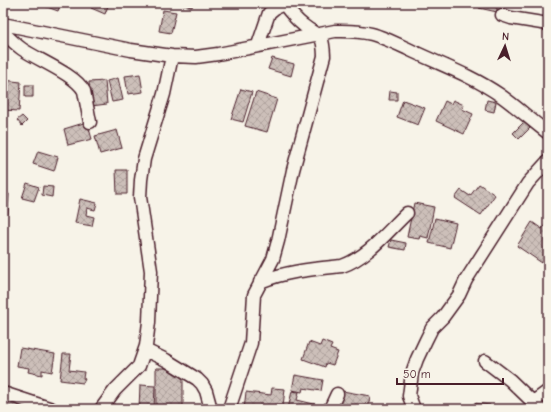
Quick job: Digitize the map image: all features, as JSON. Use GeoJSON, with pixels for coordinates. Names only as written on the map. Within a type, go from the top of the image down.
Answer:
{"type":"FeatureCollection","features":[{"type":"Feature","properties":{"kind":"street"},"geometry":{"type":"LineString","coordinates":[[230,409],[251,343],[254,295],[272,259],[278,241],[295,164],[324,56],[324,44],[319,35],[296,19],[284,3],[269,13],[258,46]]}},
{"type":"Feature","properties":{"kind":"street"},"geometry":{"type":"LineString","coordinates":[[502,14],[511,18],[548,24]]}},
{"type":"Feature","properties":{"kind":"street"},"geometry":{"type":"LineString","coordinates":[[3,24],[131,50],[172,56],[196,57],[335,31],[358,31],[378,35],[394,41],[476,80],[500,95],[548,133]]}},
{"type":"Feature","properties":{"kind":"street"},"geometry":{"type":"LineString","coordinates":[[3,32],[22,49],[77,82],[82,87],[90,122]]}},
{"type":"Feature","properties":{"kind":"street"},"geometry":{"type":"LineString","coordinates":[[101,409],[115,390],[139,366],[145,350],[149,322],[151,271],[140,197],[141,180],[144,159],[164,94],[172,56]]}},
{"type":"Feature","properties":{"kind":"street"},"geometry":{"type":"LineString","coordinates":[[414,409],[409,396],[412,373],[432,328],[443,317],[460,295],[466,280],[528,183],[548,161]]}},
{"type":"Feature","properties":{"kind":"street"},"geometry":{"type":"LineString","coordinates":[[260,282],[273,276],[293,271],[342,266],[353,261],[370,250],[407,213]]}},
{"type":"Feature","properties":{"kind":"street"},"geometry":{"type":"LineString","coordinates":[[145,350],[166,360],[197,379],[206,391],[211,409]]}},
{"type":"Feature","properties":{"kind":"street"},"geometry":{"type":"LineString","coordinates":[[485,361],[510,380],[537,406],[548,391]]}},
{"type":"Feature","properties":{"kind":"street"},"geometry":{"type":"LineString","coordinates":[[3,393],[52,409]]}},
{"type":"Feature","properties":{"kind":"street"},"geometry":{"type":"LineString","coordinates":[[330,409],[337,394]]}},
{"type":"Feature","properties":{"kind":"building"},"geometry":{"type":"Polygon","coordinates":[[[36,3],[61,3],[58,11],[36,3]]]}},
{"type":"Feature","properties":{"kind":"building"},"geometry":{"type":"Polygon","coordinates":[[[93,3],[109,3],[105,14],[91,8],[93,3]]]}},
{"type":"Feature","properties":{"kind":"building"},"geometry":{"type":"Polygon","coordinates":[[[175,3],[193,3],[192,7],[175,3]]]}},
{"type":"Feature","properties":{"kind":"building"},"geometry":{"type":"Polygon","coordinates":[[[480,3],[502,3],[502,6],[497,5],[497,12],[479,8],[480,3]]]}},
{"type":"Feature","properties":{"kind":"building"},"geometry":{"type":"Polygon","coordinates":[[[163,10],[176,12],[171,33],[159,31],[163,10]]]}},
{"type":"Feature","properties":{"kind":"building"},"geometry":{"type":"Polygon","coordinates":[[[272,58],[294,64],[291,76],[268,69],[272,58]]]}},
{"type":"Feature","properties":{"kind":"building"},"geometry":{"type":"Polygon","coordinates":[[[140,74],[143,92],[128,94],[125,76],[140,74]]]}},
{"type":"Feature","properties":{"kind":"building"},"geometry":{"type":"Polygon","coordinates":[[[118,78],[123,100],[112,102],[107,81],[118,78]]]}},
{"type":"Feature","properties":{"kind":"building"},"geometry":{"type":"Polygon","coordinates":[[[3,80],[21,82],[19,111],[3,110],[3,80]]]}},
{"type":"Feature","properties":{"kind":"building"},"geometry":{"type":"Polygon","coordinates":[[[105,81],[107,104],[91,106],[89,82],[105,81]]]}},
{"type":"Feature","properties":{"kind":"building"},"geometry":{"type":"Polygon","coordinates":[[[25,85],[33,85],[33,97],[25,97],[25,85]]]}},
{"type":"Feature","properties":{"kind":"building"},"geometry":{"type":"Polygon","coordinates":[[[241,89],[252,92],[243,122],[231,119],[241,89]]]}},
{"type":"Feature","properties":{"kind":"building"},"geometry":{"type":"Polygon","coordinates":[[[390,91],[397,92],[397,100],[389,100],[390,91]]]}},
{"type":"Feature","properties":{"kind":"building"},"geometry":{"type":"Polygon","coordinates":[[[256,92],[277,99],[267,132],[245,126],[256,92]]]}},
{"type":"Feature","properties":{"kind":"building"},"geometry":{"type":"Polygon","coordinates":[[[403,100],[425,108],[418,125],[397,117],[403,100]]]}},
{"type":"Feature","properties":{"kind":"building"},"geometry":{"type":"Polygon","coordinates":[[[453,100],[464,105],[462,109],[473,114],[464,134],[436,121],[445,101],[451,104],[453,100]]]}},
{"type":"Feature","properties":{"kind":"building"},"geometry":{"type":"Polygon","coordinates":[[[487,100],[496,102],[494,112],[485,110],[487,100]]]}},
{"type":"Feature","properties":{"kind":"building"},"geometry":{"type":"Polygon","coordinates":[[[22,116],[27,121],[22,126],[17,120],[22,116]]]}},
{"type":"Feature","properties":{"kind":"building"},"geometry":{"type":"Polygon","coordinates":[[[87,122],[92,139],[68,145],[64,129],[87,122]]]}},
{"type":"Feature","properties":{"kind":"building"},"geometry":{"type":"Polygon","coordinates":[[[524,122],[530,128],[519,139],[513,133],[524,122]]]}},
{"type":"Feature","properties":{"kind":"building"},"geometry":{"type":"Polygon","coordinates":[[[117,130],[122,148],[100,154],[95,136],[117,130]]]}},
{"type":"Feature","properties":{"kind":"building"},"geometry":{"type":"Polygon","coordinates":[[[38,151],[58,157],[54,171],[33,164],[38,151]]]}},
{"type":"Feature","properties":{"kind":"building"},"geometry":{"type":"Polygon","coordinates":[[[116,170],[127,170],[127,194],[117,194],[116,170]]]}},
{"type":"Feature","properties":{"kind":"building"},"geometry":{"type":"Polygon","coordinates":[[[27,183],[39,187],[34,201],[22,198],[27,183]]]}},
{"type":"Feature","properties":{"kind":"building"},"geometry":{"type":"Polygon","coordinates":[[[479,184],[495,195],[481,215],[455,198],[461,190],[470,196],[479,184]]]}},
{"type":"Feature","properties":{"kind":"building"},"geometry":{"type":"Polygon","coordinates":[[[43,186],[53,187],[52,197],[42,195],[43,186]]]}},
{"type":"Feature","properties":{"kind":"building"},"geometry":{"type":"Polygon","coordinates":[[[3,193],[9,194],[8,214],[3,213],[3,193]]]}},
{"type":"Feature","properties":{"kind":"building"},"geometry":{"type":"Polygon","coordinates":[[[80,199],[97,203],[95,210],[87,208],[86,215],[94,217],[92,226],[75,223],[80,199]]]}},
{"type":"Feature","properties":{"kind":"building"},"geometry":{"type":"Polygon","coordinates":[[[414,203],[434,207],[428,238],[420,236],[419,239],[407,237],[414,203]]]}},
{"type":"Feature","properties":{"kind":"building"},"geometry":{"type":"Polygon","coordinates":[[[435,218],[456,223],[450,248],[429,243],[435,218]]]}},
{"type":"Feature","properties":{"kind":"building"},"geometry":{"type":"Polygon","coordinates":[[[532,222],[542,229],[545,225],[548,227],[548,254],[542,263],[517,246],[532,222]]]}},
{"type":"Feature","properties":{"kind":"building"},"geometry":{"type":"Polygon","coordinates":[[[391,240],[406,243],[405,250],[389,247],[391,240]]]}},
{"type":"Feature","properties":{"kind":"building"},"geometry":{"type":"Polygon","coordinates":[[[322,341],[332,345],[330,349],[338,352],[333,365],[326,363],[325,367],[303,359],[309,342],[320,346],[322,341]]]}},
{"type":"Feature","properties":{"kind":"building"},"geometry":{"type":"Polygon","coordinates":[[[20,348],[55,354],[52,372],[42,370],[42,375],[28,372],[29,368],[17,366],[20,348]]]}},
{"type":"Feature","properties":{"kind":"building"},"geometry":{"type":"Polygon","coordinates":[[[63,354],[71,354],[69,370],[84,372],[83,378],[85,379],[83,383],[60,380],[63,354]]]}},
{"type":"Feature","properties":{"kind":"building"},"geometry":{"type":"Polygon","coordinates":[[[156,368],[183,368],[183,409],[156,409],[156,368]]]}},
{"type":"Feature","properties":{"kind":"building"},"geometry":{"type":"Polygon","coordinates":[[[295,375],[323,380],[321,391],[303,388],[302,392],[292,390],[295,375]]]}},
{"type":"Feature","properties":{"kind":"building"},"geometry":{"type":"Polygon","coordinates":[[[140,385],[155,386],[154,409],[139,409],[140,385]]]}},
{"type":"Feature","properties":{"kind":"building"},"geometry":{"type":"Polygon","coordinates":[[[272,388],[285,389],[283,406],[276,405],[276,409],[244,409],[246,392],[271,395],[272,388]]]}},
{"type":"Feature","properties":{"kind":"building"},"geometry":{"type":"Polygon","coordinates":[[[337,390],[370,396],[368,409],[335,409],[337,390]]]}},
{"type":"Feature","properties":{"kind":"building"},"geometry":{"type":"Polygon","coordinates":[[[292,391],[299,392],[297,400],[318,405],[317,409],[288,409],[292,391]]]}},
{"type":"Feature","properties":{"kind":"building"},"geometry":{"type":"Polygon","coordinates":[[[4,399],[23,405],[22,409],[3,409],[4,399]]]}},
{"type":"Feature","properties":{"kind":"building"},"geometry":{"type":"Polygon","coordinates":[[[474,403],[490,405],[489,409],[473,409],[474,403]]]}}]}
